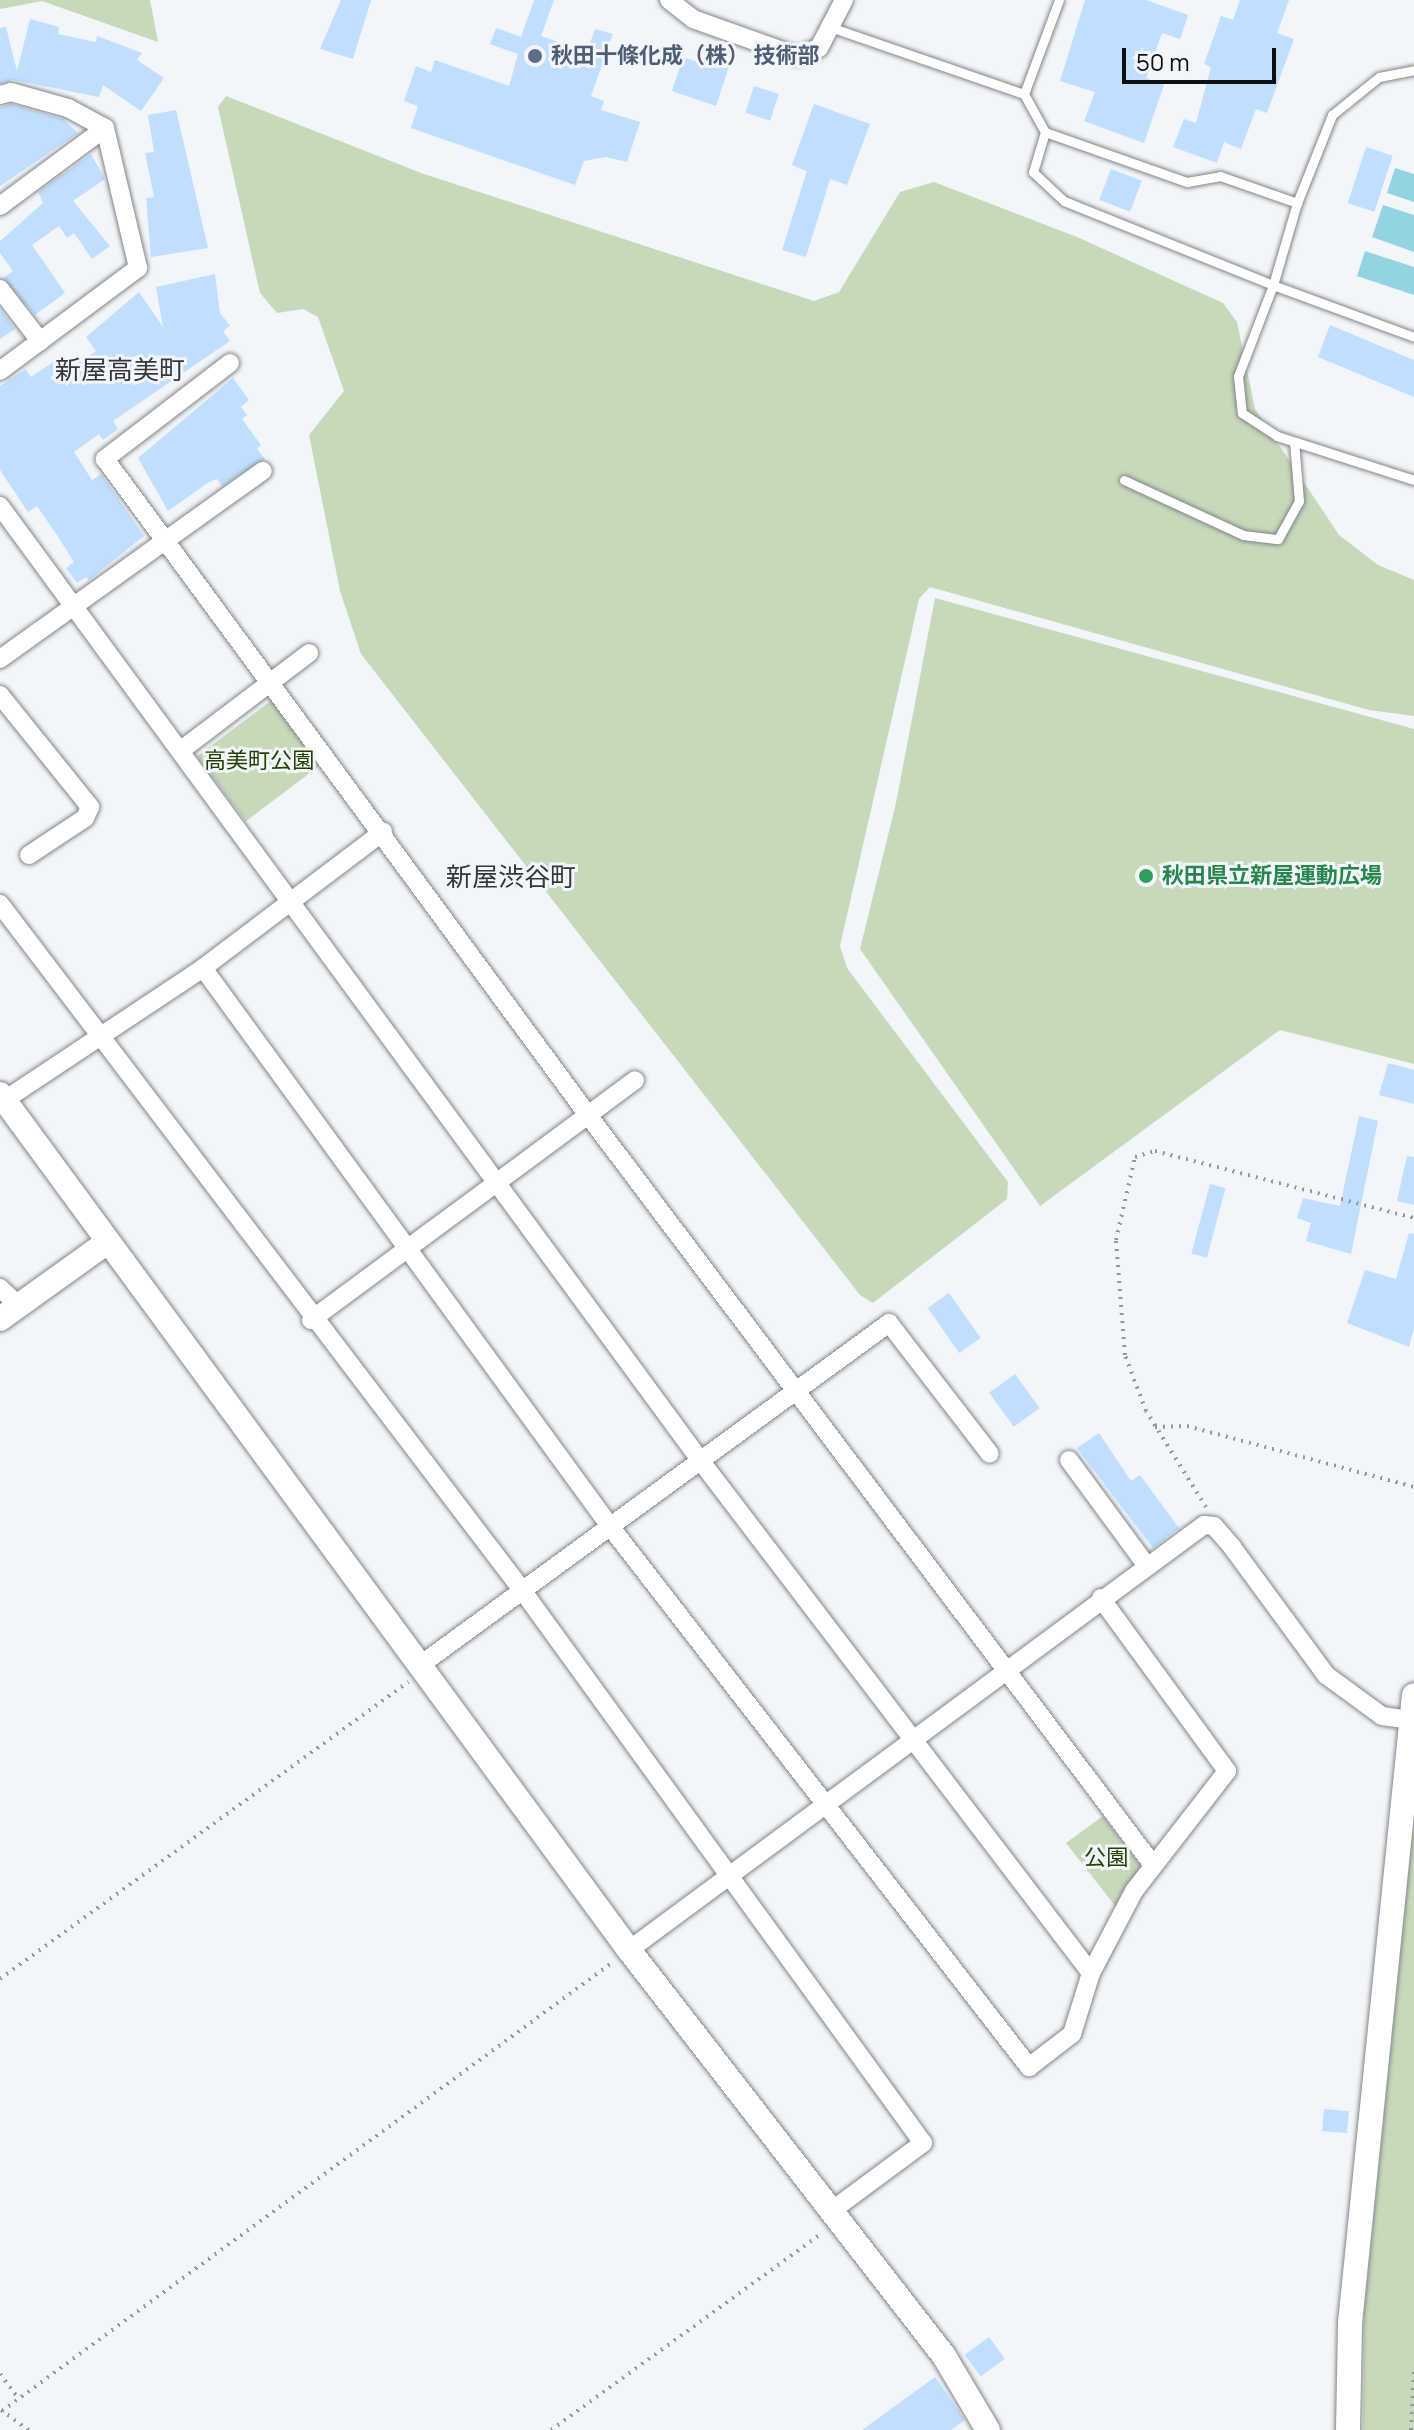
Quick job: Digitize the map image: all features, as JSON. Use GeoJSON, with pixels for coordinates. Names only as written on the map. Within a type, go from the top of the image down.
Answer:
{"type":"FeatureCollection","features":[{"type":"Feature","properties":{"kind":"street"},"geometry":{"type":"LineString","coordinates":[[669,0],[716,29],[797,56],[819,48],[833,28],[844,0]]}},
{"type":"Feature","properties":{"kind":"street"},"geometry":{"type":"LineString","coordinates":[[0,95],[11,92],[68,108],[105,128],[138,268],[0,371]]}},
{"type":"Feature","properties":{"kind":"street"},"geometry":{"type":"LineString","coordinates":[[0,206],[105,128]]}},
{"type":"Feature","properties":{"kind":"street"},"geometry":{"type":"LineString","coordinates":[[0,289],[40,341]]}},
{"type":"Feature","properties":{"kind":"street"},"geometry":{"type":"LineString","coordinates":[[230,363],[105,459],[383,832],[588,1115],[798,1389],[1153,1865]]}},
{"type":"Feature","properties":{"kind":"street"},"geometry":{"type":"LineString","coordinates":[[0,659],[263,471]]}},
{"type":"Feature","properties":{"kind":"street"},"geometry":{"type":"LineString","coordinates":[[0,506],[700,1460],[1091,1973]]}},
{"type":"Feature","properties":{"kind":"street"},"geometry":{"type":"LineString","coordinates":[[180,751],[309,653]]}},
{"type":"Feature","properties":{"kind":"street"},"geometry":{"type":"LineString","coordinates":[[0,695],[90,807],[85,818],[29,855]]}},
{"type":"Feature","properties":{"kind":"street"},"geometry":{"type":"LineString","coordinates":[[383,832],[203,968],[2,1100],[629,1950],[944,2356],[988,2430]]}},
{"type":"Feature","properties":{"kind":"street"},"geometry":{"type":"LineString","coordinates":[[0,904],[311,1320],[522,1590],[726,1877],[923,2143],[835,2216]]}},
{"type":"Feature","properties":{"kind":"street"},"geometry":{"type":"LineString","coordinates":[[203,968],[609,1525],[828,1802],[1029,2067],[1072,2034],[1091,1973],[1153,1865],[1227,1771],[1101,1598]]}},
{"type":"Feature","properties":{"kind":"street"},"geometry":{"type":"LineString","coordinates":[[311,1320],[635,1080]]}},
{"type":"Feature","properties":{"kind":"street"},"geometry":{"type":"LineString","coordinates":[[0,1288],[9,1312],[106,1243]]}},
{"type":"Feature","properties":{"kind":"street"},"geometry":{"type":"LineString","coordinates":[[421,1669],[609,1525],[889,1323],[990,1454]]}},
{"type":"Feature","properties":{"kind":"street"},"geometry":{"type":"LineString","coordinates":[[1069,1460],[1146,1565]]}},
{"type":"Feature","properties":{"kind":"street"},"geometry":{"type":"LineString","coordinates":[[629,1950],[1101,1598],[1208,1525],[1232,1547],[1326,1675],[1382,1716],[1410,1720]]}},
{"type":"Feature","properties":{"kind":"street"},"geometry":{"type":"LineString","coordinates":[[1348,2430],[1350,2323],[1414,1695]]}},
{"type":"Feature","properties":{"kind":"lane"},"geometry":{"type":"LineString","coordinates":[[1024,94],[1059,0]]}},
{"type":"Feature","properties":{"kind":"lane"},"geometry":{"type":"LineString","coordinates":[[833,28],[1024,94],[1045,132],[1187,182],[1220,176],[1297,203]]}},
{"type":"Feature","properties":{"kind":"lane"},"geometry":{"type":"LineString","coordinates":[[1414,70],[1379,77],[1332,115],[1297,203],[1273,285],[1238,376],[1242,413],[1294,442],[1414,480]]}},
{"type":"Feature","properties":{"kind":"lane"},"geometry":{"type":"LineString","coordinates":[[1045,132],[1033,172],[1064,201],[1273,285],[1414,337]]}},
{"type":"Feature","properties":{"kind":"lane"},"geometry":{"type":"LineString","coordinates":[[1124,480],[1243,535],[1278,539],[1299,501],[1294,442]]}},
{"type":"Feature","properties":{"kind":"path"},"geometry":{"type":"LineString","coordinates":[[1208,1525],[1202,1499],[1155,1427],[1125,1355],[1117,1293],[1116,1240],[1132,1163],[1140,1152],[1414,1218]]}},
{"type":"Feature","properties":{"kind":"path"},"geometry":{"type":"LineString","coordinates":[[1155,1427],[1187,1426],[1414,1487]]}},
{"type":"Feature","properties":{"kind":"path"},"geometry":{"type":"LineString","coordinates":[[0,1979],[421,1669]]}},
{"type":"Feature","properties":{"kind":"path"},"geometry":{"type":"LineString","coordinates":[[29,2430],[1,2410],[629,1950]]}},
{"type":"Feature","properties":{"kind":"path"},"geometry":{"type":"LineString","coordinates":[[551,2430],[835,2216]]}},
{"type":"Feature","properties":{"kind":"path"},"geometry":{"type":"LineString","coordinates":[[1411,2430],[1414,2369]]}},
{"type":"Feature","properties":{"kind":"path"},"geometry":{"type":"LineString","coordinates":[[0,2374],[19,2399]]}},
{"type":"Feature","properties":{"kind":"green space"},"geometry":{"type":"Polygon","coordinates":[[[0,0],[150,0],[158,42],[42,1],[0,9],[0,0]]]}},
{"type":"Feature","properties":{"kind":"green space"},"geometry":{"type":"Polygon","coordinates":[[[226,96],[421,173],[814,301],[839,292],[900,192],[934,182],[1077,237],[1223,303],[1237,322],[1255,409],[1339,535],[1378,565],[1414,580],[1414,716],[1369,710],[930,587],[919,599],[840,946],[847,968],[1008,1182],[1007,1199],[873,1303],[860,1295],[361,654],[340,591],[309,435],[344,391],[318,317],[303,309],[277,313],[260,293],[218,107],[226,96]]]}},
{"type":"Feature","properties":{"kind":"green space","name":"秋田県立新屋運動広場"},"geometry":{"type":"Polygon","coordinates":[[[935,598],[1414,729],[1414,1064],[1280,1030],[1040,1206],[860,949],[896,803],[935,598]]]}},
{"type":"Feature","properties":{"kind":"green space","name":"高美町公園"},"geometry":{"type":"Polygon","coordinates":[[[272,700],[321,765],[246,821],[197,757],[272,700]]]}},
{"type":"Feature","properties":{"kind":"green space","name":"公園"},"geometry":{"type":"Polygon","coordinates":[[[1103,1816],[1142,1867],[1116,1907],[1066,1843],[1103,1816]]]}},
{"type":"Feature","properties":{"kind":"green space"},"geometry":{"type":"Polygon","coordinates":[[[1414,1818],[1414,2430],[1363,2430],[1364,2313],[1414,1818]]]}},
{"type":"Feature","properties":{"kind":"water"},"geometry":{"type":"Polygon","coordinates":[[[1395,168],[1414,174],[1414,202],[1387,193],[1395,168]]]}},
{"type":"Feature","properties":{"kind":"water"},"geometry":{"type":"Polygon","coordinates":[[[1383,205],[1414,215],[1414,252],[1372,237],[1383,205]]]}},
{"type":"Feature","properties":{"kind":"water"},"geometry":{"type":"Polygon","coordinates":[[[1365,251],[1414,267],[1414,295],[1357,276],[1365,251]]]}},
{"type":"Feature","properties":{"kind":"building"},"geometry":{"type":"Polygon","coordinates":[[[341,0],[371,0],[353,59],[320,49],[341,0]]]}},
{"type":"Feature","properties":{"kind":"building"},"geometry":{"type":"Polygon","coordinates":[[[534,0],[554,0],[541,36],[587,52],[595,29],[613,34],[591,96],[604,101],[601,110],[640,122],[627,162],[606,157],[584,161],[575,185],[411,128],[418,106],[404,101],[416,66],[431,72],[435,60],[509,86],[518,54],[490,44],[496,28],[521,37],[534,0]]]}},
{"type":"Feature","properties":{"kind":"building"},"geometry":{"type":"Polygon","coordinates":[[[1085,0],[1146,0],[1188,15],[1180,39],[1162,33],[1146,78],[1164,85],[1144,143],[1084,121],[1095,92],[1060,81],[1085,0]]]}},
{"type":"Feature","properties":{"kind":"building"},"geometry":{"type":"Polygon","coordinates":[[[1240,0],[1289,0],[1277,33],[1294,39],[1267,113],[1256,109],[1241,149],[1224,142],[1217,163],[1173,147],[1184,119],[1196,123],[1211,67],[1204,64],[1221,16],[1233,20],[1240,0]]]}},
{"type":"Feature","properties":{"kind":"building"},"geometry":{"type":"Polygon","coordinates":[[[30,19],[59,27],[58,34],[96,42],[97,36],[142,53],[137,60],[164,78],[141,111],[103,85],[99,97],[14,80],[0,83],[0,28],[6,27],[17,71],[30,19]]]}},
{"type":"Feature","properties":{"kind":"building"},"geometry":{"type":"Polygon","coordinates":[[[716,44],[734,51],[716,106],[672,91],[683,57],[709,66],[716,44]]]}},
{"type":"Feature","properties":{"kind":"building"},"geometry":{"type":"Polygon","coordinates":[[[754,86],[779,94],[770,121],[745,113],[754,86]]]}},
{"type":"Feature","properties":{"kind":"building"},"geometry":{"type":"Polygon","coordinates":[[[11,104],[63,119],[78,133],[0,186],[0,107],[11,104]]]}},
{"type":"Feature","properties":{"kind":"building"},"geometry":{"type":"Polygon","coordinates":[[[814,104],[870,124],[847,185],[830,179],[806,257],[782,250],[807,171],[792,165],[814,104]]]}},
{"type":"Feature","properties":{"kind":"building"},"geometry":{"type":"Polygon","coordinates":[[[176,110],[208,248],[151,257],[146,198],[154,197],[145,153],[154,152],[148,115],[176,110]]]}},
{"type":"Feature","properties":{"kind":"building"},"geometry":{"type":"Polygon","coordinates":[[[1366,147],[1393,156],[1374,212],[1348,203],[1366,147]]]}},
{"type":"Feature","properties":{"kind":"building"},"geometry":{"type":"Polygon","coordinates":[[[91,154],[105,179],[73,201],[110,246],[92,259],[74,233],[67,238],[59,226],[32,245],[65,293],[35,315],[3,278],[13,271],[0,253],[0,241],[43,203],[38,192],[91,154]]]}},
{"type":"Feature","properties":{"kind":"building"},"geometry":{"type":"Polygon","coordinates":[[[1111,169],[1142,181],[1130,212],[1099,200],[1111,169]]]}},
{"type":"Feature","properties":{"kind":"building"},"geometry":{"type":"Polygon","coordinates":[[[215,274],[220,313],[230,326],[223,331],[230,341],[113,421],[118,429],[103,440],[99,434],[74,452],[92,480],[101,474],[144,536],[89,580],[86,577],[77,583],[66,568],[74,562],[57,535],[37,506],[28,512],[0,470],[0,386],[26,369],[31,377],[62,356],[70,369],[96,351],[86,337],[139,292],[163,327],[156,287],[215,274]]]}},
{"type":"Feature","properties":{"kind":"building"},"geometry":{"type":"Polygon","coordinates":[[[0,309],[15,329],[0,339],[0,309]]]}},
{"type":"Feature","properties":{"kind":"building"},"geometry":{"type":"Polygon","coordinates":[[[1330,325],[1414,360],[1414,397],[1318,357],[1330,325]]]}},
{"type":"Feature","properties":{"kind":"building"},"geometry":{"type":"Polygon","coordinates":[[[233,378],[249,400],[241,407],[247,415],[242,419],[261,445],[257,449],[265,459],[222,486],[217,479],[209,482],[168,511],[138,458],[233,378]]]}},
{"type":"Feature","properties":{"kind":"building"},"geometry":{"type":"Polygon","coordinates":[[[1388,1063],[1414,1070],[1414,1104],[1379,1095],[1388,1063]]]}},
{"type":"Feature","properties":{"kind":"building"},"geometry":{"type":"Polygon","coordinates":[[[1359,1116],[1378,1121],[1351,1254],[1306,1241],[1311,1223],[1297,1218],[1303,1198],[1340,1206],[1359,1116]]]}},
{"type":"Feature","properties":{"kind":"building"},"geometry":{"type":"Polygon","coordinates":[[[1407,1156],[1414,1157],[1414,1205],[1397,1201],[1407,1156]]]}},
{"type":"Feature","properties":{"kind":"building"},"geometry":{"type":"Polygon","coordinates":[[[1210,1184],[1225,1188],[1207,1258],[1191,1254],[1210,1184]]]}},
{"type":"Feature","properties":{"kind":"building"},"geometry":{"type":"Polygon","coordinates":[[[1409,1233],[1414,1234],[1414,1328],[1409,1347],[1347,1323],[1365,1270],[1396,1279],[1409,1233]]]}},
{"type":"Feature","properties":{"kind":"building"},"geometry":{"type":"Polygon","coordinates":[[[949,1293],[981,1338],[959,1353],[928,1308],[949,1293]]]}},
{"type":"Feature","properties":{"kind":"building"},"geometry":{"type":"Polygon","coordinates":[[[1015,1374],[1040,1408],[1014,1427],[989,1393],[1015,1374]]]}},
{"type":"Feature","properties":{"kind":"building"},"geometry":{"type":"Polygon","coordinates":[[[1099,1433],[1131,1481],[1140,1475],[1179,1528],[1153,1548],[1077,1448],[1099,1433]]]}},
{"type":"Feature","properties":{"kind":"building"},"geometry":{"type":"Polygon","coordinates":[[[1324,2109],[1349,2111],[1347,2133],[1322,2131],[1324,2109]]]}},
{"type":"Feature","properties":{"kind":"building"},"geometry":{"type":"Polygon","coordinates":[[[989,2337],[1005,2359],[981,2376],[965,2355],[989,2337]]]}},
{"type":"Feature","properties":{"kind":"building"},"geometry":{"type":"Polygon","coordinates":[[[935,2377],[965,2420],[951,2430],[862,2430],[935,2377]]]}},
{"type":"Feature","properties":{"kind":"place","name":"秋田十條化成（株） 技術部"},"geometry":{"type":"Point","coordinates":[535,56]}},
{"type":"Feature","properties":{"kind":"place","name":"秋田県立新屋運動広場"},"geometry":{"type":"Point","coordinates":[1146,876]}},
{"type":"Feature","properties":{"kind":"district","name":"新屋高美町"},"geometry":{"type":"Point","coordinates":[120,370]}},
{"type":"Feature","properties":{"kind":"district","name":"新屋渋谷町"},"geometry":{"type":"Point","coordinates":[511,877]}}]}
